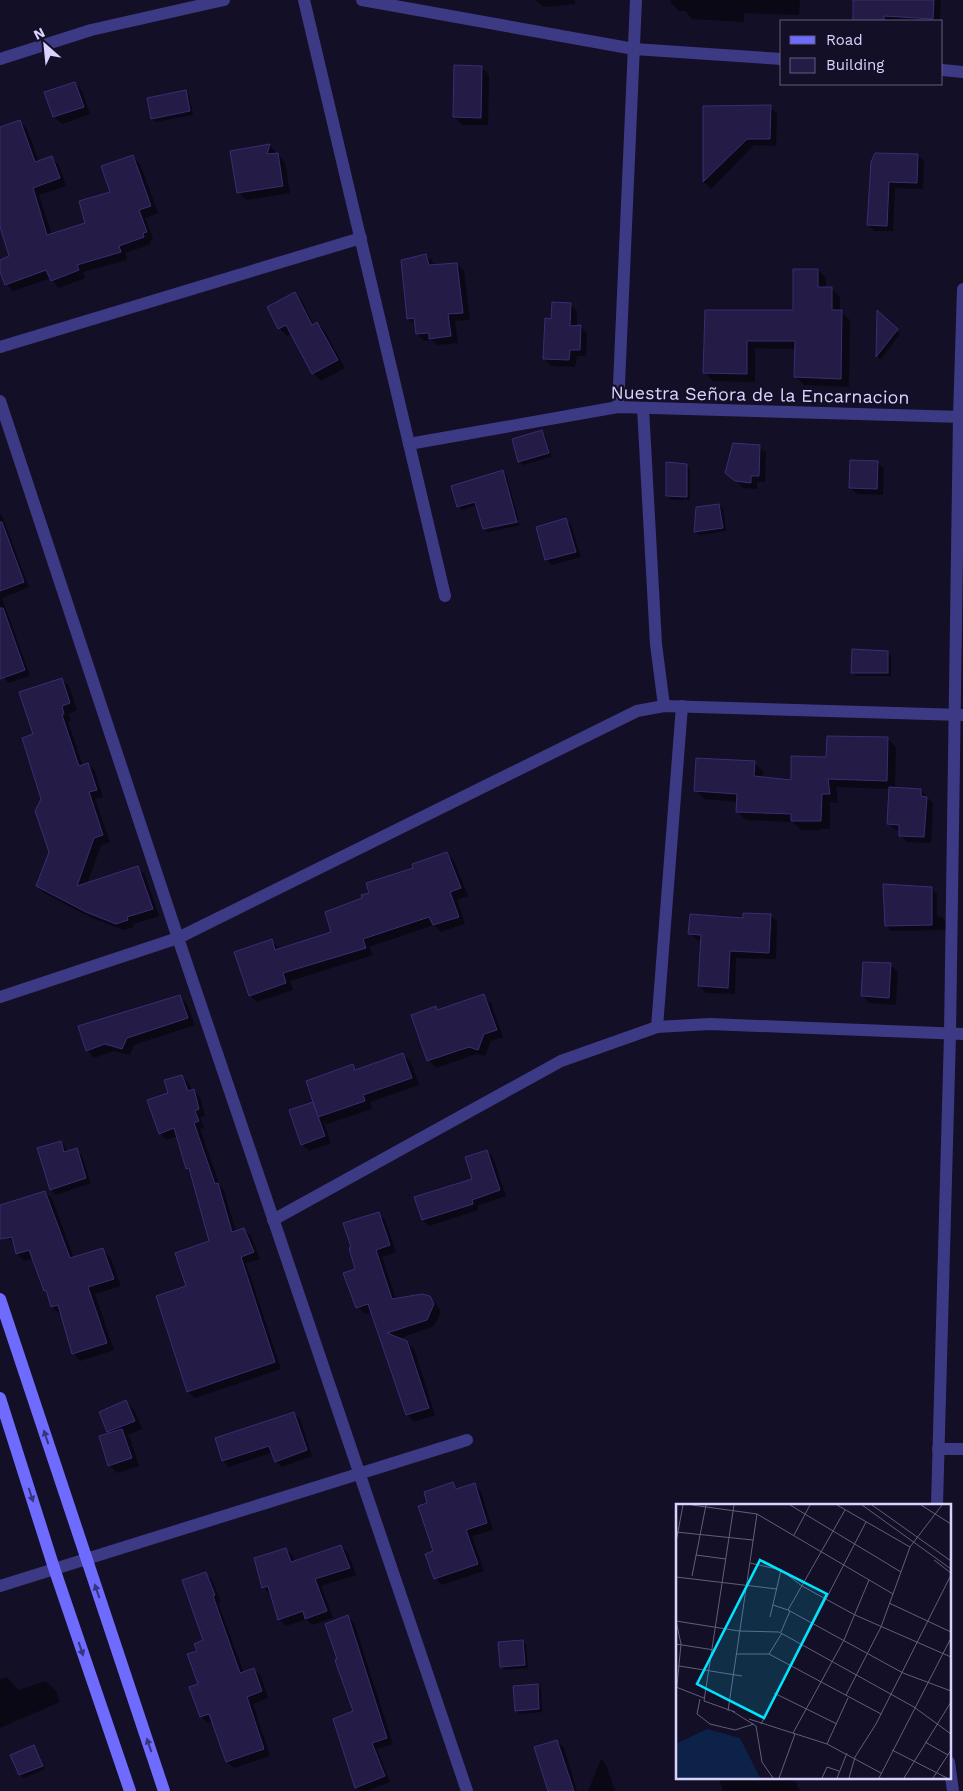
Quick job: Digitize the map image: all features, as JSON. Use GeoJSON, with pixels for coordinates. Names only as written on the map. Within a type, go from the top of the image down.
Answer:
{"type":"FeatureCollection","features":[{"type":"Feature","properties":{"kind":"main road"},"geometry":{"type":"LineString","coordinates":[[1,1304],[164,1791]]}},
{"type":"Feature","properties":{"kind":"main road"},"geometry":{"type":"LineString","coordinates":[[0,1398],[54,1568],[130,1791]]}},
{"type":"Feature","properties":{"kind":"street"},"geometry":{"type":"LineString","coordinates":[[0,59],[91,30],[224,0]]}},
{"type":"Feature","properties":{"kind":"street"},"geometry":{"type":"LineString","coordinates":[[304,0],[445,596]]}},
{"type":"Feature","properties":{"kind":"street"},"geometry":{"type":"LineString","coordinates":[[362,0],[634,49],[780,59]]}},
{"type":"Feature","properties":{"kind":"street"},"geometry":{"type":"LineString","coordinates":[[618,407],[636,0]]}},
{"type":"Feature","properties":{"kind":"street"},"geometry":{"type":"LineString","coordinates":[[943,70],[963,72]]}},
{"type":"Feature","properties":{"kind":"street"},"geometry":{"type":"LineString","coordinates":[[0,347],[361,238]]}},
{"type":"Feature","properties":{"kind":"street"},"geometry":{"type":"LineString","coordinates":[[937,1504],[956,1034],[963,289]]}},
{"type":"Feature","properties":{"kind":"street"},"geometry":{"type":"LineString","coordinates":[[0,401],[178,938],[467,1791]]}},
{"type":"Feature","properties":{"kind":"street","name":"Nuestra Señora de la Encarnacion"},"geometry":{"type":"LineString","coordinates":[[409,444],[618,407],[961,416]]}},
{"type":"Feature","properties":{"kind":"street"},"geometry":{"type":"LineString","coordinates":[[643,408],[656,644],[664,706]]}},
{"type":"Feature","properties":{"kind":"street"},"geometry":{"type":"LineString","coordinates":[[0,997],[178,938],[637,711],[664,706],[682,706],[959,715]]}},
{"type":"Feature","properties":{"kind":"street"},"geometry":{"type":"LineString","coordinates":[[657,1027],[682,706]]}},
{"type":"Feature","properties":{"kind":"street"},"geometry":{"type":"LineString","coordinates":[[273,1220],[560,1061],[657,1027],[710,1024],[956,1034]]}},
{"type":"Feature","properties":{"kind":"street"},"geometry":{"type":"LineString","coordinates":[[0,1586],[467,1440]]}},
{"type":"Feature","properties":{"kind":"street"},"geometry":{"type":"LineString","coordinates":[[938,1449],[963,1449]]}},
{"type":"Feature","properties":{"kind":"street"},"geometry":{"type":"LineString","coordinates":[[950,1769],[953,1791]]}},
{"type":"Feature","properties":{"kind":"building"},"geometry":{"type":"Polygon","coordinates":[[[853,0],[934,0],[933,19],[884,16],[884,20],[853,20],[853,0]]]}},
{"type":"Feature","properties":{"kind":"building"},"geometry":{"type":"Polygon","coordinates":[[[454,65],[482,66],[481,118],[453,117],[454,65]]]}},
{"type":"Feature","properties":{"kind":"building"},"geometry":{"type":"Polygon","coordinates":[[[75,82],[84,107],[53,117],[44,92],[75,82]]]}},
{"type":"Feature","properties":{"kind":"building"},"geometry":{"type":"Polygon","coordinates":[[[186,90],[190,111],[151,119],[147,98],[186,90]]]}},
{"type":"Feature","properties":{"kind":"building"},"geometry":{"type":"Polygon","coordinates":[[[771,105],[770,139],[747,139],[703,182],[703,106],[771,105]]]}},
{"type":"Feature","properties":{"kind":"building"},"geometry":{"type":"Polygon","coordinates":[[[20,120],[35,162],[52,156],[60,178],[33,188],[47,235],[85,223],[79,201],[110,192],[101,166],[133,155],[151,206],[139,210],[147,232],[143,233],[144,237],[119,246],[121,252],[77,265],[79,270],[51,281],[46,270],[5,285],[0,272],[0,260],[9,256],[0,227],[0,127],[20,120]]]}},
{"type":"Feature","properties":{"kind":"building"},"geometry":{"type":"Polygon","coordinates":[[[270,144],[267,154],[278,153],[283,186],[237,193],[230,151],[270,144]]]}},
{"type":"Feature","properties":{"kind":"building"},"geometry":{"type":"Polygon","coordinates":[[[875,153],[918,154],[917,183],[889,182],[887,226],[867,225],[871,162],[875,153]]]}},
{"type":"Feature","properties":{"kind":"building"},"geometry":{"type":"Polygon","coordinates":[[[426,254],[429,265],[457,263],[463,313],[448,314],[451,336],[429,339],[429,333],[416,334],[414,318],[407,319],[401,260],[426,254]]]}},
{"type":"Feature","properties":{"kind":"building"},"geometry":{"type":"Polygon","coordinates":[[[793,269],[818,269],[818,287],[832,287],[832,310],[842,310],[841,379],[794,377],[795,341],[747,341],[747,374],[703,373],[705,310],[793,310],[793,269]]]}},
{"type":"Feature","properties":{"kind":"building"},"geometry":{"type":"Polygon","coordinates":[[[295,292],[312,325],[317,322],[338,360],[312,374],[286,325],[278,329],[267,307],[295,292]]]}},
{"type":"Feature","properties":{"kind":"building"},"geometry":{"type":"Polygon","coordinates":[[[552,302],[571,303],[570,326],[581,325],[580,350],[570,350],[569,360],[543,359],[545,318],[551,319],[552,302]]]}},
{"type":"Feature","properties":{"kind":"building"},"geometry":{"type":"Polygon","coordinates":[[[877,310],[898,329],[876,357],[877,310]]]}},
{"type":"Feature","properties":{"kind":"building"},"geometry":{"type":"Polygon","coordinates":[[[542,430],[549,453],[518,462],[512,439],[542,430]]]}},
{"type":"Feature","properties":{"kind":"building"},"geometry":{"type":"Polygon","coordinates":[[[733,443],[760,445],[759,476],[751,476],[751,483],[735,481],[725,473],[733,443]]]}},
{"type":"Feature","properties":{"kind":"building"},"geometry":{"type":"Polygon","coordinates":[[[850,460],[878,461],[877,489],[849,488],[850,460]]]}},
{"type":"Feature","properties":{"kind":"building"},"geometry":{"type":"Polygon","coordinates":[[[666,462],[687,464],[687,497],[666,496],[666,462]]]}},
{"type":"Feature","properties":{"kind":"building"},"geometry":{"type":"Polygon","coordinates":[[[503,470],[517,522],[483,529],[475,502],[457,507],[451,486],[503,470]]]}},
{"type":"Feature","properties":{"kind":"building"},"geometry":{"type":"Polygon","coordinates":[[[719,504],[723,528],[694,532],[696,507],[719,504]]]}},
{"type":"Feature","properties":{"kind":"building"},"geometry":{"type":"Polygon","coordinates":[[[566,518],[576,552],[545,560],[536,527],[566,518]]]}},
{"type":"Feature","properties":{"kind":"building"},"geometry":{"type":"Polygon","coordinates":[[[0,522],[2,522],[24,582],[0,591],[0,522]]]}},
{"type":"Feature","properties":{"kind":"building"},"geometry":{"type":"Polygon","coordinates":[[[0,608],[3,608],[25,670],[0,679],[0,608]]]}},
{"type":"Feature","properties":{"kind":"building"},"geometry":{"type":"Polygon","coordinates":[[[852,649],[888,651],[888,673],[851,673],[852,649]]]}},
{"type":"Feature","properties":{"kind":"building"},"geometry":{"type":"Polygon","coordinates":[[[62,678],[70,703],[62,706],[64,714],[62,715],[79,766],[88,763],[97,790],[89,792],[103,835],[94,838],[77,886],[138,866],[153,909],[127,917],[128,920],[116,924],[86,912],[36,886],[49,852],[35,811],[41,799],[22,738],[33,734],[19,692],[62,678]]]}},
{"type":"Feature","properties":{"kind":"building"},"geometry":{"type":"Polygon","coordinates":[[[827,736],[888,737],[887,781],[828,779],[830,794],[822,794],[821,821],[791,821],[791,814],[736,812],[737,794],[694,791],[696,758],[755,761],[754,776],[791,780],[791,756],[826,757],[827,736]]]}},
{"type":"Feature","properties":{"kind":"building"},"geometry":{"type":"Polygon","coordinates":[[[889,787],[921,789],[921,796],[927,797],[924,837],[899,836],[899,825],[887,824],[889,787]]]}},
{"type":"Feature","properties":{"kind":"building"},"geometry":{"type":"Polygon","coordinates":[[[447,852],[461,888],[450,892],[459,917],[433,925],[429,917],[363,939],[366,948],[283,973],[286,983],[249,996],[234,952],[272,939],[275,950],[331,932],[325,912],[362,898],[361,895],[369,893],[366,883],[413,868],[412,864],[447,852]]]}},
{"type":"Feature","properties":{"kind":"building"},"geometry":{"type":"Polygon","coordinates":[[[883,884],[932,887],[932,925],[885,926],[883,884]]]}},
{"type":"Feature","properties":{"kind":"building"},"geometry":{"type":"Polygon","coordinates":[[[743,913],[771,914],[769,953],[730,951],[728,988],[698,986],[701,935],[688,934],[690,914],[743,918],[743,913]]]}},
{"type":"Feature","properties":{"kind":"building"},"geometry":{"type":"Polygon","coordinates":[[[863,962],[891,963],[889,998],[861,996],[863,962]]]}},
{"type":"Feature","properties":{"kind":"building"},"geometry":{"type":"Polygon","coordinates":[[[484,994],[497,1030],[484,1034],[478,1050],[469,1047],[427,1061],[411,1015],[436,1006],[437,1010],[484,994]]]}},
{"type":"Feature","properties":{"kind":"building"},"geometry":{"type":"Polygon","coordinates":[[[180,995],[188,1018],[127,1038],[122,1049],[105,1044],[86,1051],[78,1026],[180,995]]]}},
{"type":"Feature","properties":{"kind":"building"},"geometry":{"type":"Polygon","coordinates":[[[403,1053],[412,1078],[363,1095],[365,1101],[318,1117],[306,1081],[353,1064],[355,1070],[403,1053]]]}},
{"type":"Feature","properties":{"kind":"building"},"geometry":{"type":"Polygon","coordinates":[[[182,1075],[188,1091],[194,1089],[199,1109],[195,1111],[199,1121],[194,1123],[215,1184],[218,1183],[232,1232],[244,1228],[254,1252],[241,1257],[275,1362],[187,1392],[156,1296],[186,1286],[175,1253],[209,1241],[189,1168],[186,1169],[174,1128],[159,1134],[147,1100],[168,1093],[164,1080],[182,1075]]]}},
{"type":"Feature","properties":{"kind":"building"},"geometry":{"type":"Polygon","coordinates":[[[313,1102],[325,1136],[301,1145],[289,1110],[313,1102]]]}},
{"type":"Feature","properties":{"kind":"building"},"geometry":{"type":"Polygon","coordinates":[[[61,1141],[64,1152],[77,1148],[86,1178],[50,1190],[37,1148],[61,1141]]]}},
{"type":"Feature","properties":{"kind":"building"},"geometry":{"type":"Polygon","coordinates":[[[487,1150],[500,1190],[472,1200],[473,1204],[422,1220],[414,1197],[472,1179],[465,1157],[487,1150]]]}},
{"type":"Feature","properties":{"kind":"building"},"geometry":{"type":"Polygon","coordinates":[[[45,1191],[70,1258],[103,1248],[114,1279],[88,1287],[107,1343],[72,1354],[58,1305],[51,1307],[29,1250],[16,1254],[12,1237],[0,1239],[0,1205],[45,1191]]]}},
{"type":"Feature","properties":{"kind":"building"},"geometry":{"type":"Polygon","coordinates":[[[379,1212],[390,1245],[376,1250],[392,1299],[422,1294],[430,1296],[434,1304],[427,1320],[387,1333],[407,1341],[429,1408],[406,1415],[368,1304],[356,1308],[343,1273],[355,1269],[349,1248],[351,1247],[343,1223],[379,1212]]]}},
{"type":"Feature","properties":{"kind":"building"},"geometry":{"type":"Polygon","coordinates":[[[126,1400],[135,1421],[107,1432],[99,1412],[126,1400]]]}},
{"type":"Feature","properties":{"kind":"building"},"geometry":{"type":"Polygon","coordinates":[[[294,1412],[307,1450],[275,1462],[269,1446],[222,1461],[215,1438],[294,1412]]]}},
{"type":"Feature","properties":{"kind":"building"},"geometry":{"type":"Polygon","coordinates":[[[122,1429],[132,1458],[108,1466],[99,1436],[122,1429]]]}},
{"type":"Feature","properties":{"kind":"building"},"geometry":{"type":"Polygon","coordinates":[[[453,1482],[456,1489],[475,1483],[487,1523],[466,1530],[478,1564],[434,1579],[425,1554],[433,1551],[418,1506],[427,1503],[424,1492],[453,1482]]]}},
{"type":"Feature","properties":{"kind":"building"},"geometry":{"type":"Polygon","coordinates":[[[341,1545],[350,1568],[315,1579],[327,1611],[305,1619],[303,1611],[278,1620],[268,1586],[262,1588],[254,1558],[286,1548],[291,1562],[341,1545]]]}},
{"type":"Feature","properties":{"kind":"building"},"geometry":{"type":"Polygon","coordinates":[[[206,1572],[240,1673],[254,1668],[262,1691],[247,1697],[264,1749],[226,1762],[209,1714],[200,1717],[189,1687],[198,1684],[187,1654],[197,1651],[194,1644],[203,1640],[182,1580],[206,1572]]]}},
{"type":"Feature","properties":{"kind":"building"},"geometry":{"type":"Polygon","coordinates":[[[348,1615],[387,1738],[372,1743],[385,1776],[355,1788],[333,1719],[353,1711],[335,1660],[337,1659],[325,1624],[348,1615]]]}},
{"type":"Feature","properties":{"kind":"building"},"geometry":{"type":"Polygon","coordinates":[[[523,1640],[525,1665],[500,1667],[498,1642],[523,1640]]]}},
{"type":"Feature","properties":{"kind":"building"},"geometry":{"type":"Polygon","coordinates":[[[538,1684],[539,1709],[515,1711],[513,1686],[538,1684]]]}},
{"type":"Feature","properties":{"kind":"building"},"geometry":{"type":"Polygon","coordinates":[[[557,1740],[574,1791],[548,1791],[534,1747],[557,1740]]]}},
{"type":"Feature","properties":{"kind":"building"},"geometry":{"type":"Polygon","coordinates":[[[34,1745],[43,1766],[19,1775],[10,1755],[34,1745]]]}}]}
